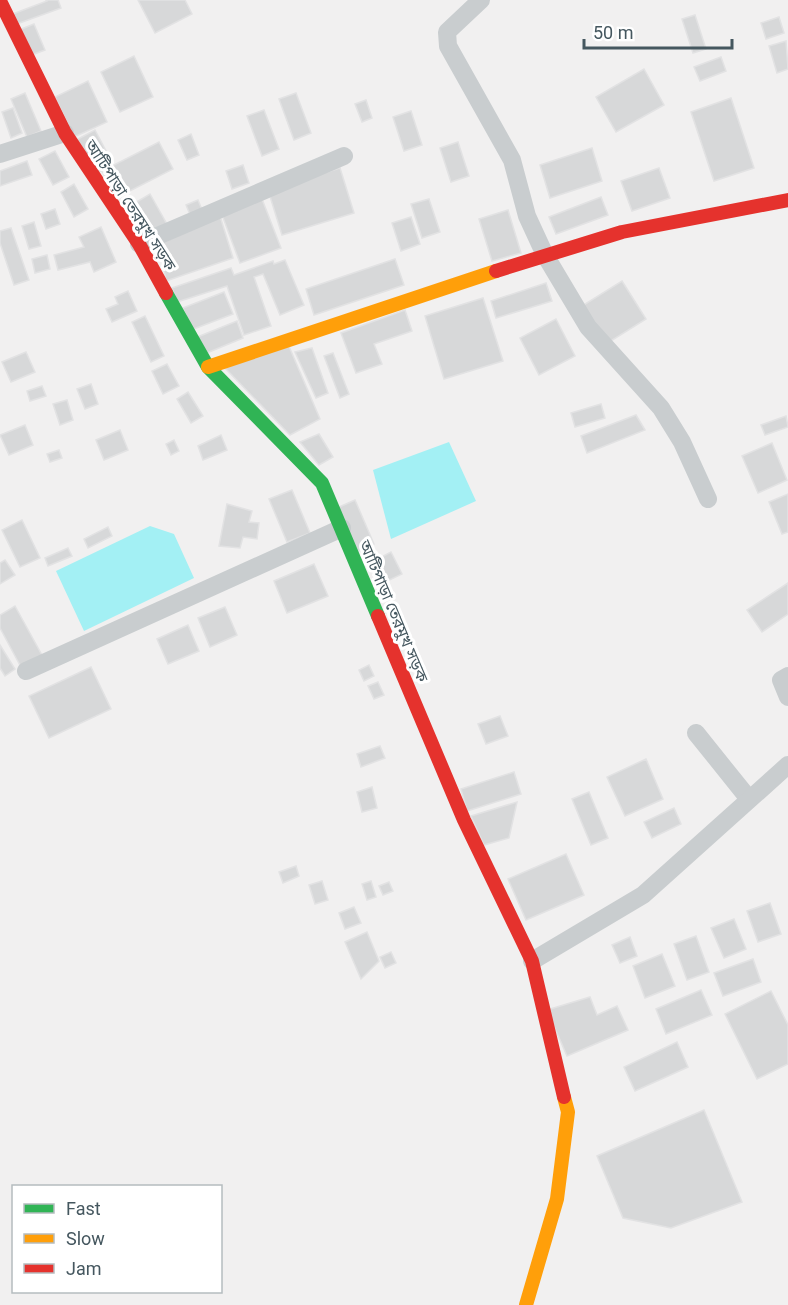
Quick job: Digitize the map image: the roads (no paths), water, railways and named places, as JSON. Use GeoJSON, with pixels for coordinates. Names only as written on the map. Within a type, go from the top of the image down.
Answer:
{"type":"FeatureCollection","features":[{"type":"Feature","properties":{"kind":"main road","name":"আটিপাড়া তেরমুখ সড়ক"},"geometry":{"type":"LineString","coordinates":[[0,1],[65,133],[139,244],[208,367],[322,483],[464,820],[532,961],[568,1112],[557,1198],[526,1305]]}},
{"type":"Feature","properties":{"kind":"main road"},"geometry":{"type":"LineString","coordinates":[[208,367],[545,255],[622,232],[788,200]]}},
{"type":"Feature","properties":{"kind":"street"},"geometry":{"type":"LineString","coordinates":[[481,0],[447,32],[448,46],[512,160],[527,216],[545,255],[588,327],[661,408],[682,442],[708,499]]}},
{"type":"Feature","properties":{"kind":"street"},"geometry":{"type":"LineString","coordinates":[[0,154],[65,133]]}},
{"type":"Feature","properties":{"kind":"street"},"geometry":{"type":"LineString","coordinates":[[139,244],[344,156]]}},
{"type":"Feature","properties":{"kind":"street"},"geometry":{"type":"LineString","coordinates":[[26,671],[342,528]]}},
{"type":"Feature","properties":{"kind":"street"},"geometry":{"type":"LineString","coordinates":[[788,676],[781,680],[788,697]]}},
{"type":"Feature","properties":{"kind":"street"},"geometry":{"type":"LineString","coordinates":[[696,733],[749,799]]}},
{"type":"Feature","properties":{"kind":"street"},"geometry":{"type":"LineString","coordinates":[[532,961],[643,895],[788,765]]}},
{"type":"Feature","properties":{"kind":"water"},"geometry":{"type":"Polygon","coordinates":[[[449,442],[476,501],[391,539],[373,470],[449,442]]]}},
{"type":"Feature","properties":{"kind":"water"},"geometry":{"type":"Polygon","coordinates":[[[150,526],[174,534],[194,578],[84,631],[56,571],[150,526]]]}}]}
